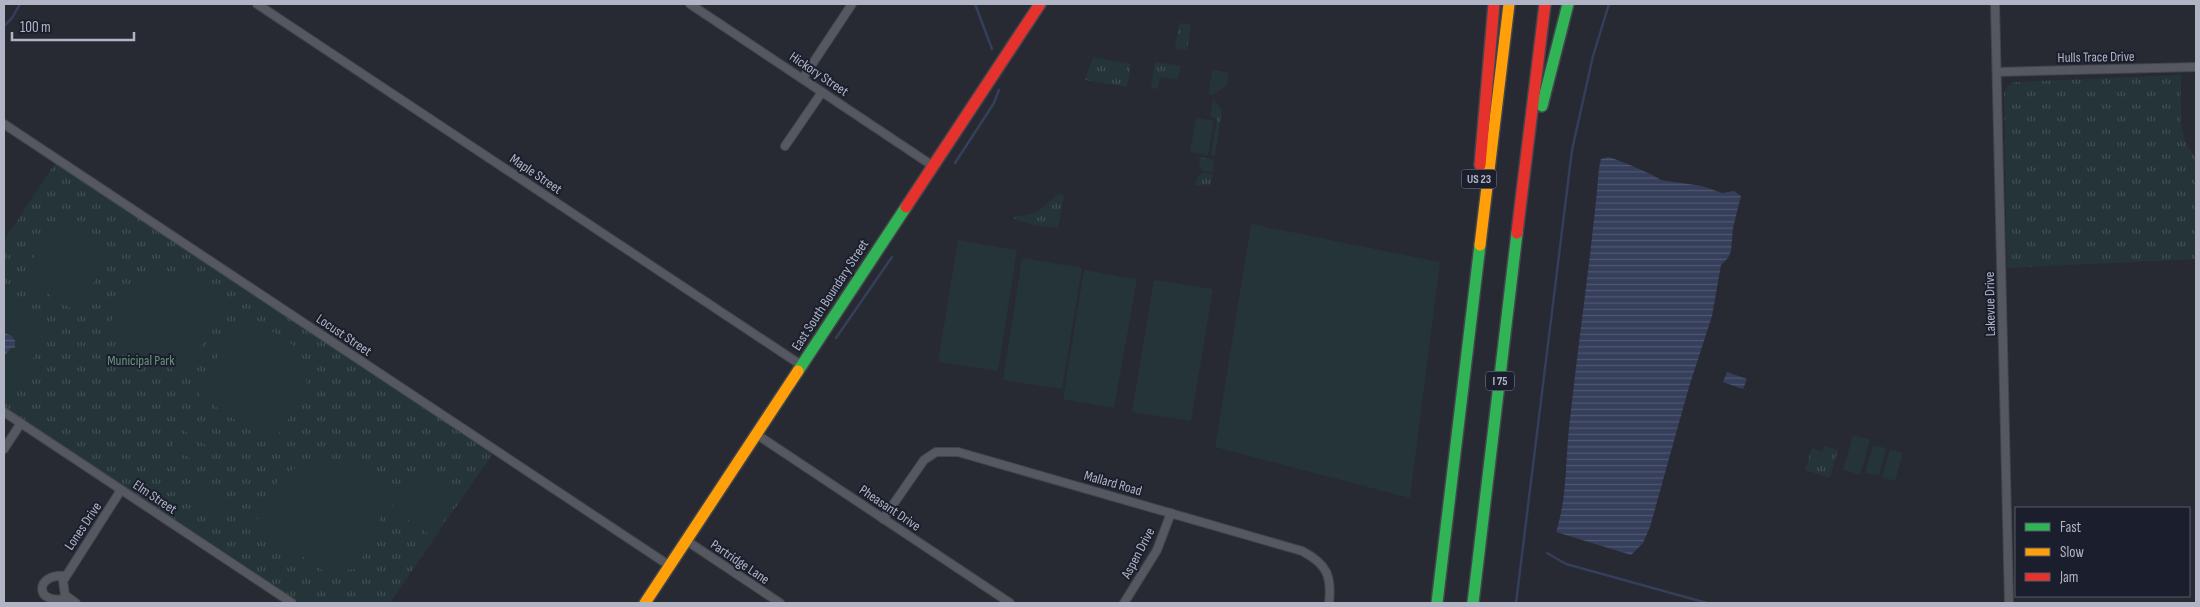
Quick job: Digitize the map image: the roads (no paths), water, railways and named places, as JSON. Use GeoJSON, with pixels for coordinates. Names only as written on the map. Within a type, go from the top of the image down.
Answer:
{"type":"FeatureCollection","features":[{"type":"Feature","properties":{"kind":"main road","name":"East South Boundary Street"},"geometry":{"type":"LineString","coordinates":[[645,603],[1040,4]]}},
{"type":"Feature","properties":{"kind":"main road","name":"US 23"},"geometry":{"type":"LineString","coordinates":[[1467,354],[1494,4]]}},
{"type":"Feature","properties":{"kind":"main road"},"geometry":{"type":"LineString","coordinates":[[1437,603],[1509,4]]}},
{"type":"Feature","properties":{"kind":"main road","name":"I 75"},"geometry":{"type":"LineString","coordinates":[[1473,603],[1544,4]]}},
{"type":"Feature","properties":{"kind":"main road"},"geometry":{"type":"LineString","coordinates":[[1527,158],[1539,128],[1544,92],[1568,4]]}},
{"type":"Feature","properties":{"kind":"street","name":"Maple Street"},"geometry":{"type":"LineString","coordinates":[[257,4],[801,365]]}},
{"type":"Feature","properties":{"kind":"street","name":"Hickory Street"},"geometry":{"type":"LineString","coordinates":[[690,4],[934,166]]}},
{"type":"Feature","properties":{"kind":"street"},"geometry":{"type":"LineString","coordinates":[[802,78],[852,4]]}},
{"type":"Feature","properties":{"kind":"street","name":"Lakevue Drive"},"geometry":{"type":"LineString","coordinates":[[1994,4],[2009,603]]}},
{"type":"Feature","properties":{"kind":"street","name":"Hulls Trace Drive"},"geometry":{"type":"LineString","coordinates":[[1996,72],[2196,67]]}},
{"type":"Feature","properties":{"kind":"street"},"geometry":{"type":"LineString","coordinates":[[785,146],[822,92]]}},
{"type":"Feature","properties":{"kind":"street","name":"Locust Street"},"geometry":{"type":"LineString","coordinates":[[4,124],[670,566]]}},
{"type":"Feature","properties":{"kind":"street","name":"Elm Street"},"geometry":{"type":"LineString","coordinates":[[4,412],[292,603]]}},
{"type":"Feature","properties":{"kind":"street"},"geometry":{"type":"LineString","coordinates":[[4,449],[21,423]]}},
{"type":"Feature","properties":{"kind":"street","name":"Pheasant Drive"},"geometry":{"type":"LineString","coordinates":[[756,434],[1010,603]]}},
{"type":"Feature","properties":{"kind":"street","name":"Mallard Road"},"geometry":{"type":"LineString","coordinates":[[883,519],[918,466],[936,452],[950,451],[1285,545],[1313,556],[1322,564],[1328,576],[1329,603]]}},
{"type":"Feature","properties":{"kind":"street","name":"Lones Drive"},"geometry":{"type":"LineString","coordinates":[[65,576],[121,490]]}},
{"type":"Feature","properties":{"kind":"street","name":"Aspen Drive"},"geometry":{"type":"LineString","coordinates":[[1124,603],[1157,550],[1171,513]]}},
{"type":"Feature","properties":{"kind":"street","name":"Partridge Lane"},"geometry":{"type":"LineString","coordinates":[[687,541],[780,603]]}},
{"type":"Feature","properties":{"kind":"street"},"geometry":{"type":"LineString","coordinates":[[68,598],[52,601],[46,598],[43,593],[44,583],[47,578],[55,575],[65,576],[63,586],[68,598],[76,603]]}},
{"type":"Feature","properties":{"kind":"water"},"geometry":{"type":"Polygon","coordinates":[[[1608,157],[1636,167],[1661,180],[1702,186],[1722,193],[1734,191],[1741,196],[1733,228],[1731,251],[1728,258],[1721,265],[1712,316],[1689,387],[1650,527],[1643,543],[1631,555],[1556,532],[1563,504],[1568,433],[1599,168],[1601,159],[1608,157]]]}},
{"type":"Feature","properties":{"kind":"water"},"geometry":{"type":"Polygon","coordinates":[[[4,333],[12,336],[15,341],[15,348],[11,348],[5,355],[4,333]]]}},
{"type":"Feature","properties":{"kind":"water"},"geometry":{"type":"Polygon","coordinates":[[[1727,372],[1747,379],[1743,389],[1723,382],[1727,372]]]}},
{"type":"Feature","properties":{"kind":"waterway"},"geometry":{"type":"LineString","coordinates":[[4,26],[12,18],[20,4]]}},
{"type":"Feature","properties":{"kind":"waterway"},"geometry":{"type":"LineString","coordinates":[[975,4],[992,49]]}},
{"type":"Feature","properties":{"kind":"waterway"},"geometry":{"type":"LineString","coordinates":[[1516,603],[1572,150],[1593,56],[1609,4]]}},
{"type":"Feature","properties":{"kind":"waterway"},"geometry":{"type":"LineString","coordinates":[[955,163],[994,103],[999,90]]}},
{"type":"Feature","properties":{"kind":"waterway"},"geometry":{"type":"LineString","coordinates":[[836,338],[892,257]]}},
{"type":"Feature","properties":{"kind":"waterway"},"geometry":{"type":"LineString","coordinates":[[1547,553],[1566,564],[1707,603]]}},
{"type":"Feature","properties":{"kind":"park label","name":"Municipal Park"},"geometry":{"type":"Point","coordinates":[141,360]}}]}
